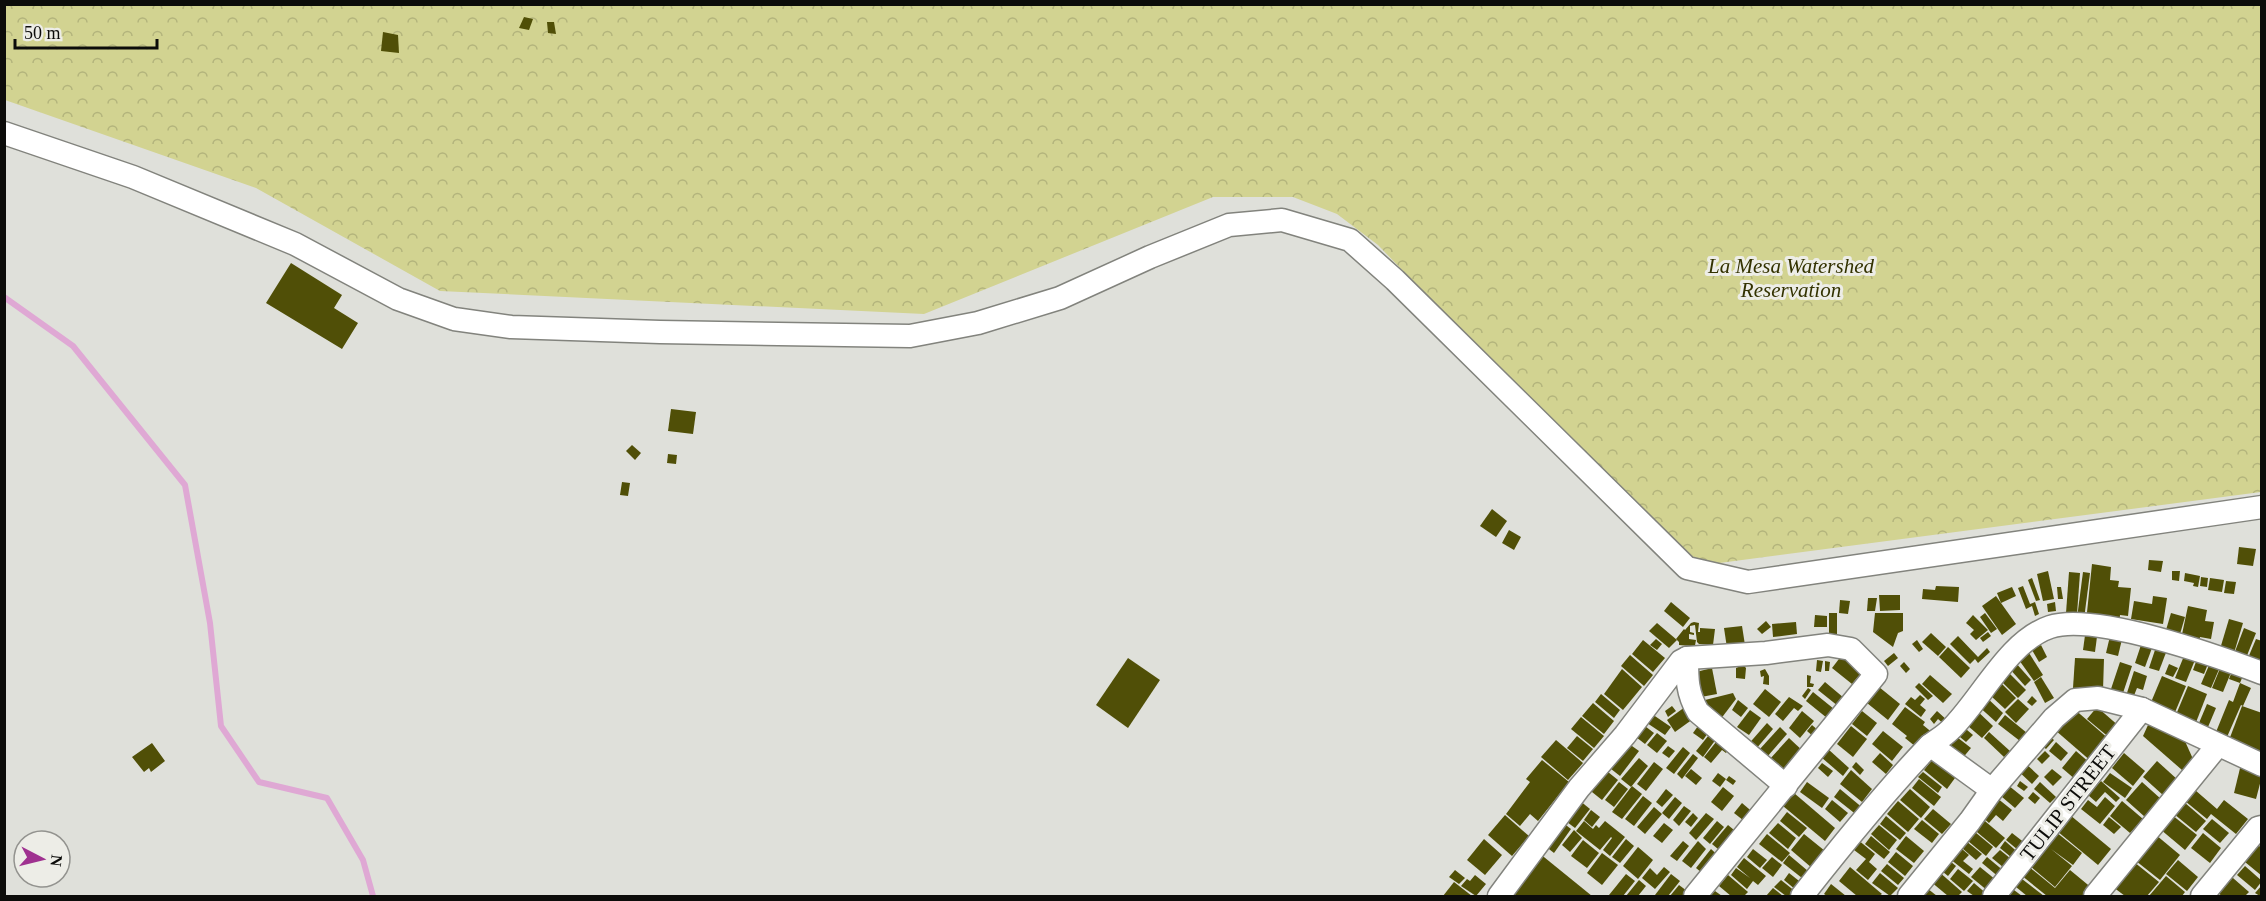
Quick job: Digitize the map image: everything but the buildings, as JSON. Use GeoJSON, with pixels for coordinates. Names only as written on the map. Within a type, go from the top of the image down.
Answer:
{"type":"FeatureCollection","features":[{"type":"Feature","properties":{"kind":"street"},"geometry":{"type":"LineString","coordinates":[[4,133],[132,177],[295,244],[398,299],[454,319],[511,327],[910,336],[978,323],[1060,298],[1150,257],[1229,225],[1282,220],[1350,240],[1395,280],[1687,568],[1748,582],[2262,507]]}},
{"type":"Feature","properties":{"kind":"street"},"geometry":{"type":"LineString","coordinates":[[1802,897],[1840,847],[1930,745],[1949,731],[2006,661],[2030,637],[2052,626],[2080,625],[2108,628],[2199,650],[2262,673]]}},
{"type":"Feature","properties":{"kind":"street"},"geometry":{"type":"LineString","coordinates":[[1498,897],[1579,788],[1625,735],[1681,661],[1687,658],[1766,653],[1828,645],[1851,650],[1876,674],[1695,897]]}},
{"type":"Feature","properties":{"kind":"street"},"geometry":{"type":"LineString","coordinates":[[1687,658],[1686,685],[1689,698],[1698,712],[1786,786]]}},
{"type":"Feature","properties":{"kind":"street"},"geometry":{"type":"LineString","coordinates":[[1909,897],[1992,790],[2054,718],[2074,700],[2098,698],[2142,709],[2262,765]]}},
{"type":"Feature","properties":{"kind":"street","name":"TULIP STREET"},"geometry":{"type":"LineString","coordinates":[[1994,897],[2142,709]]}},
{"type":"Feature","properties":{"kind":"street"},"geometry":{"type":"LineString","coordinates":[[1930,745],[1992,790]]}},
{"type":"Feature","properties":{"kind":"street"},"geometry":{"type":"LineString","coordinates":[[2095,897],[2218,745]]}},
{"type":"Feature","properties":{"kind":"street"},"geometry":{"type":"LineString","coordinates":[[2202,897],[2258,828],[2262,827]]}},
{"type":"Feature","properties":{"kind":"green space","name":"La Mesa Watershed Reservation"},"geometry":{"type":"Polygon","coordinates":[[[5,4],[2261,5],[2261,492],[1689,567],[1378,245],[1337,214],[1293,197],[1213,197],[924,314],[440,291],[256,188],[5,100],[5,4]]]}},
{"type":"Feature","properties":{"kind":"waterway"},"geometry":{"type":"LineString","coordinates":[[4,297],[73,346],[185,485],[210,623],[221,726],[259,782],[327,798],[363,860],[373,896]]}}]}
